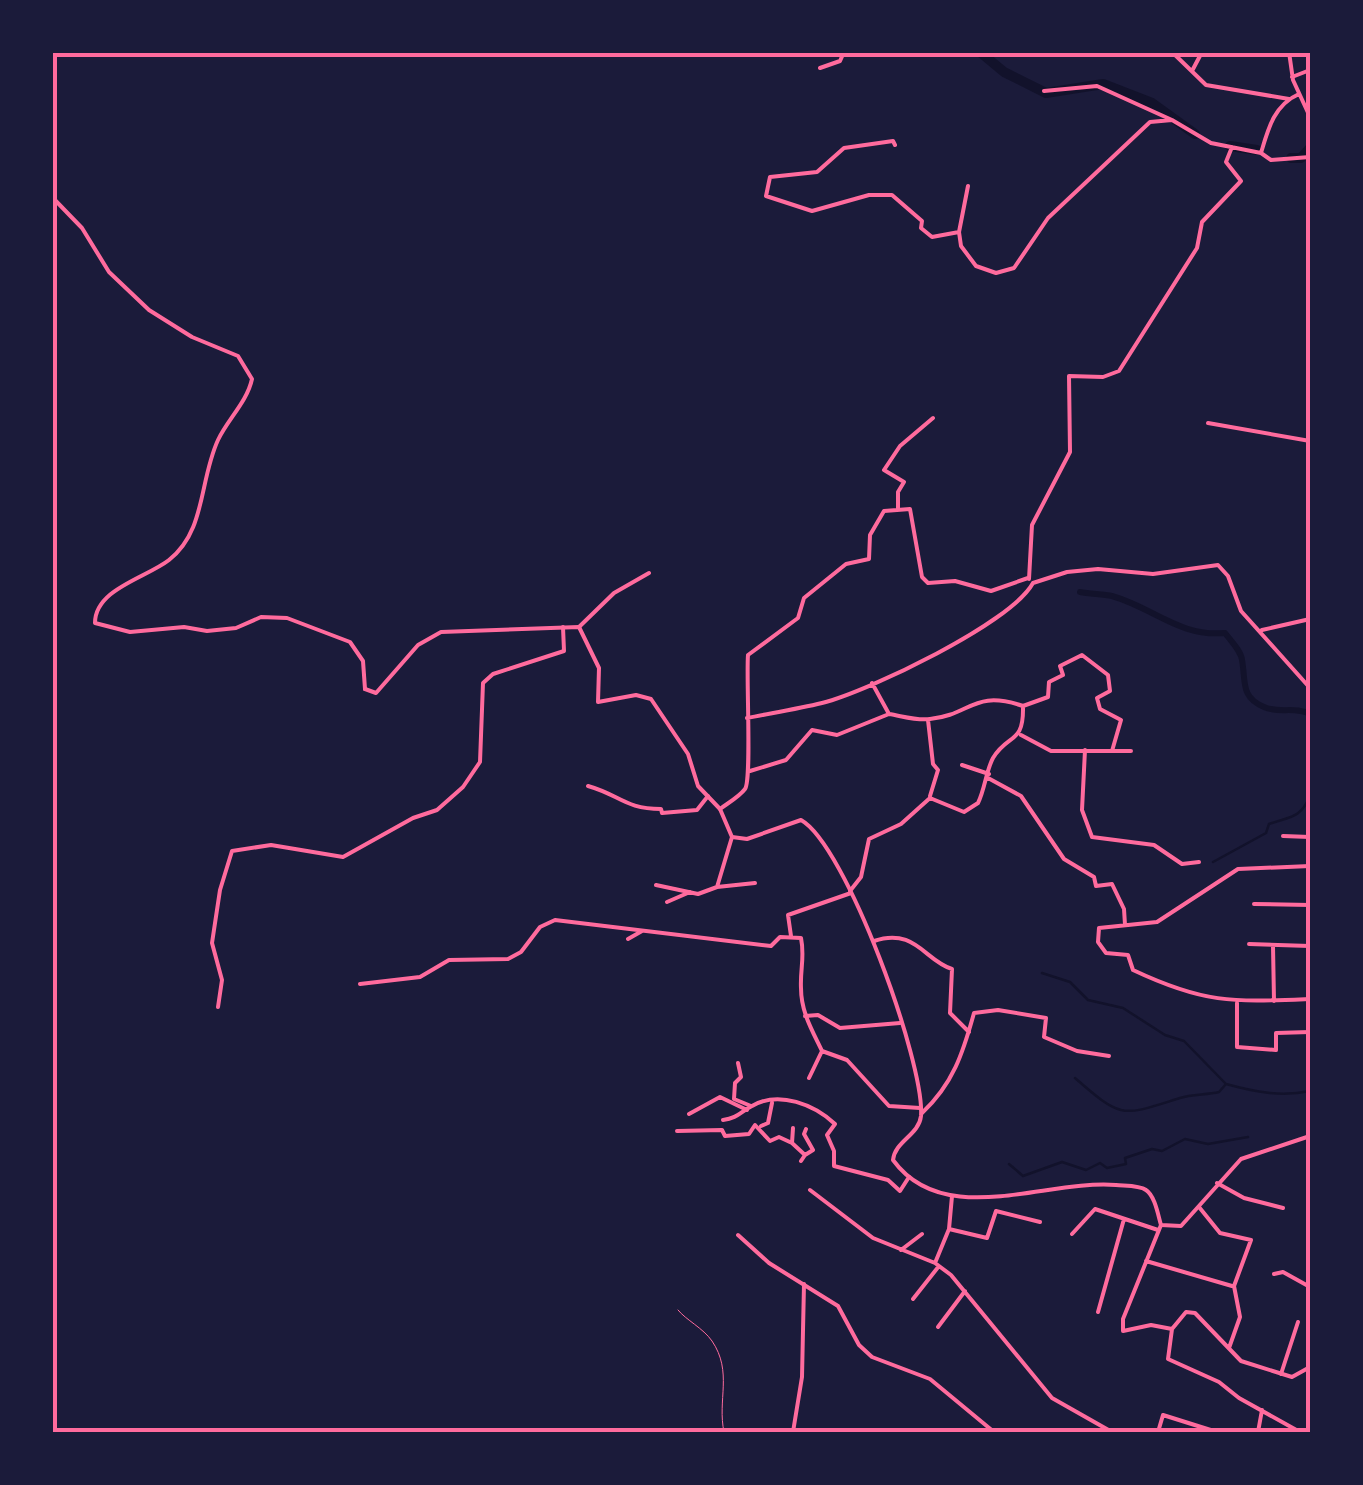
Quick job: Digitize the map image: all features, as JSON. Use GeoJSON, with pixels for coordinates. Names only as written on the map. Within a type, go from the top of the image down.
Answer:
{"type":"FeatureCollection","features":[{"type":"Feature","properties":{"kind":"street"},"geometry":{"type":"LineString","coordinates":[[820,68],[840,61],[844,52]]}},
{"type":"Feature","properties":{"kind":"street"},"geometry":{"type":"LineString","coordinates":[[1172,52],[1206,86],[1288,99]]}},
{"type":"Feature","properties":{"kind":"street"},"geometry":{"type":"LineString","coordinates":[[1192,72],[1202,52]]}},
{"type":"Feature","properties":{"kind":"street"},"geometry":{"type":"LineString","coordinates":[[1289,52],[1292,76],[1310,117]]}},
{"type":"Feature","properties":{"kind":"street"},"geometry":{"type":"LineString","coordinates":[[1292,76],[1310,70]]}},
{"type":"Feature","properties":{"kind":"street"},"geometry":{"type":"LineString","coordinates":[[1044,91],[1096,86],[1172,120],[1196,137],[1261,153],[1270,160],[1310,157]]}},
{"type":"Feature","properties":{"kind":"street"},"geometry":{"type":"LineString","coordinates":[[1261,153],[1268,125],[1288,99],[1299,94]]}},
{"type":"Feature","properties":{"kind":"street"},"geometry":{"type":"LineString","coordinates":[[968,186],[959,232],[961,246],[976,266],[996,273],[1014,268],[1048,218],[1150,122],[1172,120]]}},
{"type":"Feature","properties":{"kind":"street"},"geometry":{"type":"LineString","coordinates":[[896,145],[893,141],[844,148],[817,172],[770,177],[766,196],[812,211],[872,194],[892,195],[922,221],[921,228],[932,237],[959,232]]}},
{"type":"Feature","properties":{"kind":"street"},"geometry":{"type":"LineString","coordinates":[[746,718],[824,702],[872,683],[990,622],[1025,598],[1030,580],[1032,526],[1070,452],[1069,376],[1103,378],[1119,371],[1197,248],[1202,222],[1241,180],[1226,162],[1232,147]]}},
{"type":"Feature","properties":{"kind":"street"},"geometry":{"type":"LineString","coordinates":[[52,197],[82,228],[109,272],[149,310],[192,337],[238,356],[251,374],[248,393],[212,455],[194,532],[168,561],[100,605],[95,624],[130,632],[184,626],[207,631],[236,628],[261,617],[286,618],[350,642],[363,661],[366,689],[376,692],[418,645],[441,632],[579,627],[614,593],[649,573]]}},
{"type":"Feature","properties":{"kind":"street"},"geometry":{"type":"LineString","coordinates":[[898,509],[898,492],[904,482],[884,470],[900,446],[933,418]]}},
{"type":"Feature","properties":{"kind":"street"},"geometry":{"type":"LineString","coordinates":[[1208,424],[1310,441]]}},
{"type":"Feature","properties":{"kind":"street"},"geometry":{"type":"LineString","coordinates":[[720,809],[745,789],[750,771],[746,718],[748,655],[798,618],[804,598],[846,564],[869,560],[870,534],[884,511],[910,509],[922,576],[928,583],[956,581],[991,591],[1098,568],[1153,574],[1218,565],[1228,576],[1241,611],[1310,688]]}},
{"type":"Feature","properties":{"kind":"street"},"geometry":{"type":"LineString","coordinates":[[1262,630],[1310,619]]}},
{"type":"Feature","properties":{"kind":"street"},"geometry":{"type":"LineString","coordinates":[[218,1007],[222,980],[212,943],[220,890],[232,851],[270,845],[344,857],[413,818],[437,810],[463,787],[480,762],[482,683],[493,674],[564,651],[563,627]]}},
{"type":"Feature","properties":{"kind":"street"},"geometry":{"type":"LineString","coordinates":[[579,627],[599,668],[598,702],[604,705],[636,695],[651,699],[688,754],[692,774],[720,809],[732,838],[718,888]]}},
{"type":"Feature","properties":{"kind":"street"},"geometry":{"type":"LineString","coordinates":[[750,771],[786,760],[812,730],[837,735],[889,714],[928,720],[952,714],[980,698],[1024,706],[1048,697],[1049,682],[1064,675],[1060,666],[1082,655],[1108,675],[1110,690],[1097,698],[1100,708],[1121,720],[1112,751]]}},
{"type":"Feature","properties":{"kind":"street"},"geometry":{"type":"LineString","coordinates":[[872,683],[889,714]]}},
{"type":"Feature","properties":{"kind":"street"},"geometry":{"type":"LineString","coordinates":[[930,798],[964,812],[972,809],[994,757],[1021,735],[1024,706]]}},
{"type":"Feature","properties":{"kind":"street"},"geometry":{"type":"LineString","coordinates":[[792,936],[788,915],[851,892],[861,877],[869,839],[901,824],[930,798],[938,770],[933,764],[928,720]]}},
{"type":"Feature","properties":{"kind":"street"},"geometry":{"type":"LineString","coordinates":[[1021,735],[1052,751],[1131,750]]}},
{"type":"Feature","properties":{"kind":"street"},"geometry":{"type":"LineString","coordinates":[[1085,750],[1082,810],[1092,836],[1154,844],[1182,864],[1199,862]]}},
{"type":"Feature","properties":{"kind":"street"},"geometry":{"type":"LineString","coordinates":[[962,765],[1021,796],[1064,859],[1094,877],[1096,886],[1112,884],[1124,910],[1125,925]]}},
{"type":"Feature","properties":{"kind":"street"},"geometry":{"type":"LineString","coordinates":[[588,786],[610,792],[634,809],[661,809],[662,813],[697,810],[708,796]]}},
{"type":"Feature","properties":{"kind":"street"},"geometry":{"type":"LineString","coordinates":[[732,838],[747,838],[801,820],[814,827],[851,892],[874,941],[900,1023],[921,1111],[919,1124],[893,1154],[893,1160],[909,1176],[952,1196],[992,1197],[1082,1184],[1142,1188],[1152,1197],[1160,1228],[1122,1318],[1123,1331],[1151,1325],[1172,1329]]}},
{"type":"Feature","properties":{"kind":"street"},"geometry":{"type":"LineString","coordinates":[[1283,836],[1310,837]]}},
{"type":"Feature","properties":{"kind":"street"},"geometry":{"type":"LineString","coordinates":[[1310,866],[1238,868],[1158,922],[1099,928],[1098,935],[1106,954],[1128,955],[1133,970],[1175,989],[1237,1002],[1310,999]]}},
{"type":"Feature","properties":{"kind":"street"},"geometry":{"type":"LineString","coordinates":[[668,902],[690,892],[755,883]]}},
{"type":"Feature","properties":{"kind":"street"},"geometry":{"type":"LineString","coordinates":[[656,884],[690,892]]}},
{"type":"Feature","properties":{"kind":"street"},"geometry":{"type":"LineString","coordinates":[[1254,904],[1310,905]]}},
{"type":"Feature","properties":{"kind":"street"},"geometry":{"type":"LineString","coordinates":[[360,984],[420,977],[449,960],[508,959],[521,952],[540,927],[555,920],[771,946],[780,937],[792,936],[801,938],[806,961],[800,985],[804,1016],[822,1051],[847,1060],[890,1106],[921,1111],[944,1092],[974,1013],[1046,1018],[1044,1037],[1076,1050],[1109,1056]]}},
{"type":"Feature","properties":{"kind":"street"},"geometry":{"type":"LineString","coordinates":[[1249,944],[1309,946],[1310,926]]}},
{"type":"Feature","properties":{"kind":"street"},"geometry":{"type":"LineString","coordinates":[[628,939],[642,931]]}},
{"type":"Feature","properties":{"kind":"street"},"geometry":{"type":"LineString","coordinates":[[874,941],[895,937],[912,941],[952,969],[950,1014],[969,1032]]}},
{"type":"Feature","properties":{"kind":"street"},"geometry":{"type":"LineString","coordinates":[[1274,944],[1274,1001]]}},
{"type":"Feature","properties":{"kind":"street"},"geometry":{"type":"LineString","coordinates":[[1237,1002],[1237,1046],[1276,1050],[1276,1033],[1310,1032]]}},
{"type":"Feature","properties":{"kind":"street"},"geometry":{"type":"LineString","coordinates":[[804,1016],[818,1016],[840,1028],[900,1023]]}},
{"type":"Feature","properties":{"kind":"street"},"geometry":{"type":"LineString","coordinates":[[809,1078],[822,1051]]}},
{"type":"Feature","properties":{"kind":"street"},"geometry":{"type":"LineString","coordinates":[[738,1063],[742,1077],[734,1084],[734,1100],[749,1108]]}},
{"type":"Feature","properties":{"kind":"street"},"geometry":{"type":"LineString","coordinates":[[689,1114],[720,1097],[749,1108]]}},
{"type":"Feature","properties":{"kind":"street"},"geometry":{"type":"LineString","coordinates":[[724,1120],[749,1108],[798,1100],[832,1120],[835,1126],[827,1135],[834,1151],[834,1166],[888,1180],[900,1192],[909,1176]]}},
{"type":"Feature","properties":{"kind":"street"},"geometry":{"type":"LineString","coordinates":[[760,1128],[763,1122],[768,1123],[772,1103]]}},
{"type":"Feature","properties":{"kind":"street"},"geometry":{"type":"LineString","coordinates":[[678,1131],[711,1128],[722,1130],[725,1136],[749,1134],[755,1125],[770,1141],[779,1137],[805,1154]]}},
{"type":"Feature","properties":{"kind":"street"},"geometry":{"type":"LineString","coordinates":[[792,1143],[794,1128]]}},
{"type":"Feature","properties":{"kind":"street"},"geometry":{"type":"LineString","coordinates":[[801,1161],[813,1150],[804,1134],[806,1129]]}},
{"type":"Feature","properties":{"kind":"street"},"geometry":{"type":"LineString","coordinates":[[1072,1234],[1095,1208],[1160,1228],[1180,1226],[1216,1184],[1254,1151],[1310,1136]]}},
{"type":"Feature","properties":{"kind":"street"},"geometry":{"type":"LineString","coordinates":[[1216,1184],[1244,1198],[1283,1208]]}},
{"type":"Feature","properties":{"kind":"street"},"geometry":{"type":"LineString","coordinates":[[810,1190],[872,1238],[937,1264],[965,1292],[1052,1398],[1112,1432]]}},
{"type":"Feature","properties":{"kind":"street"},"geometry":{"type":"LineString","coordinates":[[913,1299],[937,1264],[949,1229],[952,1196]]}},
{"type":"Feature","properties":{"kind":"street"},"geometry":{"type":"LineString","coordinates":[[1199,1207],[1220,1233],[1251,1240],[1234,1286],[1240,1317],[1229,1348]]}},
{"type":"Feature","properties":{"kind":"street"},"geometry":{"type":"LineString","coordinates":[[949,1229],[987,1238],[996,1211],[1040,1222]]}},
{"type":"Feature","properties":{"kind":"street"},"geometry":{"type":"LineString","coordinates":[[1098,1312],[1124,1219]]}},
{"type":"Feature","properties":{"kind":"street"},"geometry":{"type":"LineString","coordinates":[[900,1250],[922,1234]]}},
{"type":"Feature","properties":{"kind":"street"},"geometry":{"type":"LineString","coordinates":[[738,1235],[761,1257],[838,1306],[859,1345],[872,1357],[930,1379],[994,1432]]}},
{"type":"Feature","properties":{"kind":"street"},"geometry":{"type":"LineString","coordinates":[[1146,1261],[1234,1286]]}},
{"type":"Feature","properties":{"kind":"street"},"geometry":{"type":"LineString","coordinates":[[1274,1274],[1283,1272],[1310,1287]]}},
{"type":"Feature","properties":{"kind":"street"},"geometry":{"type":"LineString","coordinates":[[793,1432],[802,1377],[804,1284]]}},
{"type":"Feature","properties":{"kind":"street"},"geometry":{"type":"LineString","coordinates":[[938,1327],[965,1292]]}},
{"type":"Feature","properties":{"kind":"street"},"geometry":{"type":"LineString","coordinates":[[1300,1432],[1203,1373],[1180,1368],[1168,1359],[1172,1329],[1186,1312],[1195,1313],[1241,1361],[1292,1377],[1310,1368]]}},
{"type":"Feature","properties":{"kind":"street"},"geometry":{"type":"LineString","coordinates":[[1281,1374],[1298,1322]]}},
{"type":"Feature","properties":{"kind":"street"},"geometry":{"type":"LineString","coordinates":[[1258,1432],[1262,1410]]}},
{"type":"Feature","properties":{"kind":"street"},"geometry":{"type":"LineString","coordinates":[[1158,1432],[1163,1415],[1217,1432]]}},
{"type":"Feature","properties":{"kind":"path"},"geometry":{"type":"LineString","coordinates":[[678,1310],[700,1328],[723,1359],[718,1415],[724,1432]]}},
{"type":"Feature","properties":{"kind":"waterway"},"geometry":{"type":"LineString","coordinates":[[980,52],[1004,72],[1046,93],[1103,84],[1152,103],[1195,134]]}},
{"type":"Feature","properties":{"kind":"waterway"},"geometry":{"type":"LineString","coordinates":[[1230,146],[1257,150]]}},
{"type":"Feature","properties":{"kind":"waterway"},"geometry":{"type":"LineString","coordinates":[[1291,158],[1301,158],[1310,148]]}},
{"type":"Feature","properties":{"kind":"waterway"},"geometry":{"type":"LineString","coordinates":[[1080,592],[1127,601],[1194,631],[1225,633],[1241,657],[1246,688],[1256,703],[1270,709],[1310,714]]}},
{"type":"Feature","properties":{"kind":"waterway"},"geometry":{"type":"LineString","coordinates":[[1213,862],[1266,833],[1269,824],[1298,813],[1310,796]]}},
{"type":"Feature","properties":{"kind":"waterway"},"geometry":{"type":"LineString","coordinates":[[1042,973],[1070,982],[1088,1000],[1123,1008],[1165,1035],[1184,1041],[1226,1084]]}},
{"type":"Feature","properties":{"kind":"waterway"},"geometry":{"type":"LineString","coordinates":[[1075,1078],[1114,1108],[1134,1111],[1219,1092],[1226,1084],[1268,1093],[1310,1091]]}},
{"type":"Feature","properties":{"kind":"waterway"},"geometry":{"type":"LineString","coordinates":[[1009,1164],[1023,1176],[1062,1162],[1086,1170],[1100,1163],[1107,1168],[1126,1164],[1125,1158],[1152,1149],[1162,1151],[1185,1139],[1208,1144],[1248,1137]]}}]}
